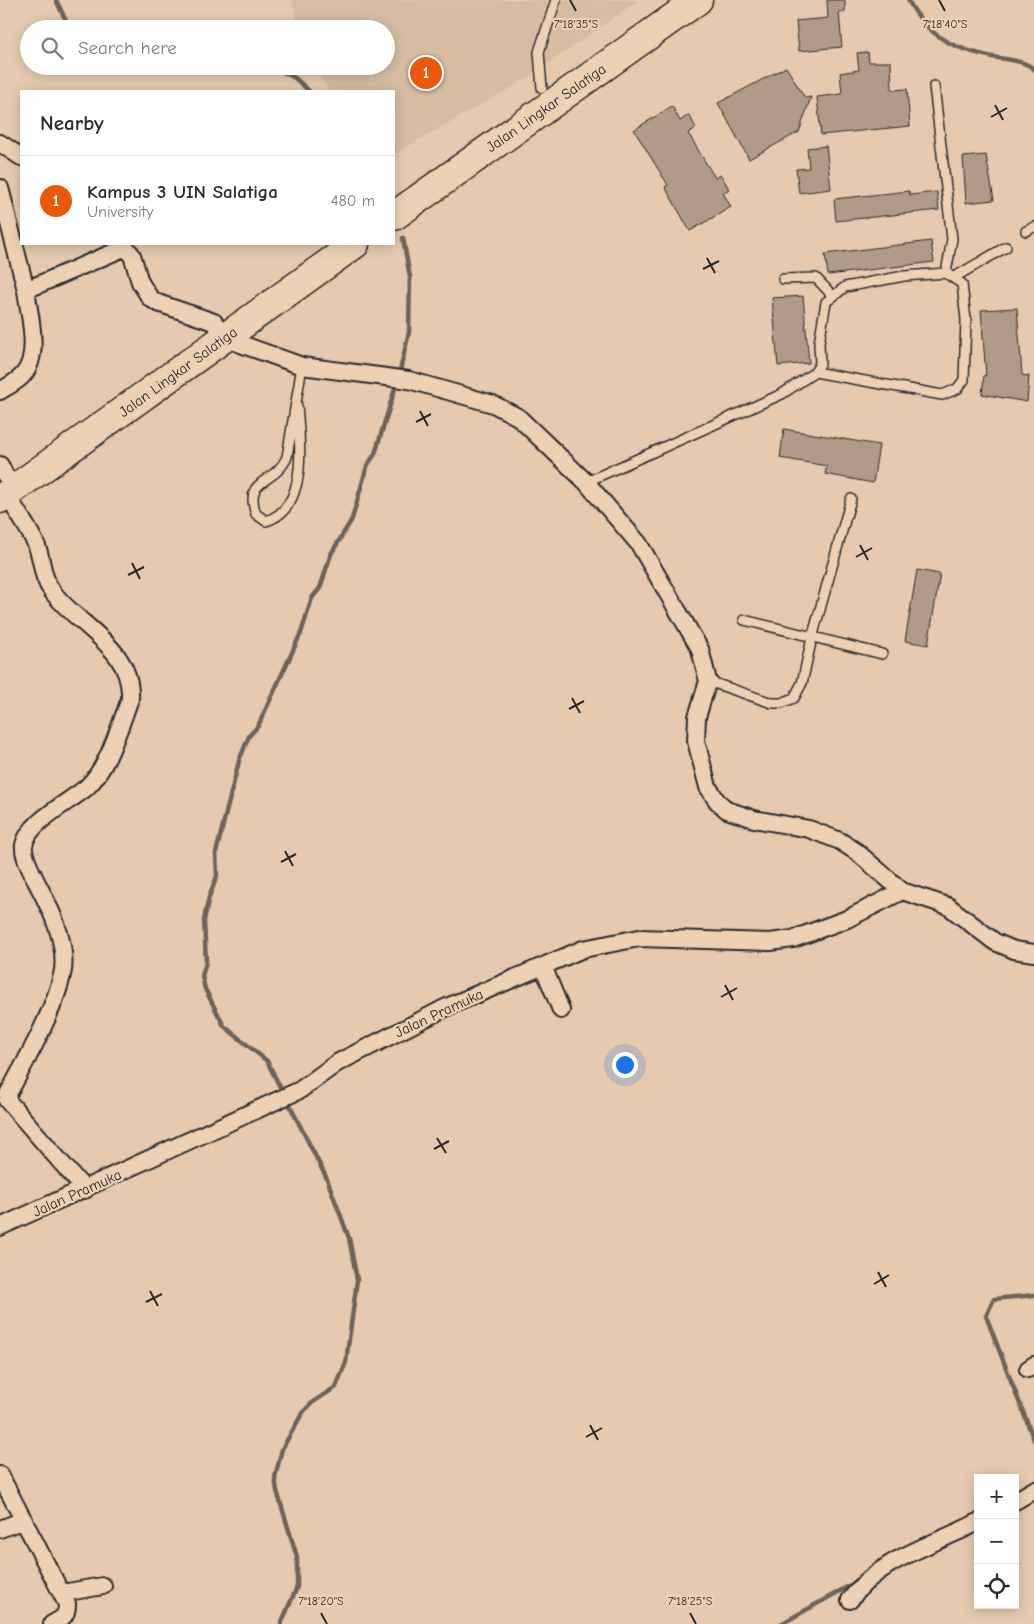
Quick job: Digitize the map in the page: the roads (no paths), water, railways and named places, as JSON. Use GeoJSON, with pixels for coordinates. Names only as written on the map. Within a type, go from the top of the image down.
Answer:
{"type":"FeatureCollection","features":[{"type":"Feature","properties":{"kind":"highway","name":"Jalan Lingkar Salatiga"},"geometry":{"type":"LineString","coordinates":[[395,194],[667,0]]}},
{"type":"Feature","properties":{"kind":"highway","name":"Jalan Lingkar Salatiga"},"geometry":{"type":"LineString","coordinates":[[395,215],[698,0]]}},
{"type":"Feature","properties":{"kind":"highway","name":"Jalan Lingkar Salatiga"},"geometry":{"type":"LineString","coordinates":[[219,330],[323,245]]}},
{"type":"Feature","properties":{"kind":"highway","name":"Jalan Lingkar Salatiga"},"geometry":{"type":"LineString","coordinates":[[2,482],[219,330],[353,245]]}},
{"type":"Feature","properties":{"kind":"street"},"geometry":{"type":"LineString","coordinates":[[0,143],[20,157]]}},
{"type":"Feature","properties":{"kind":"street"},"geometry":{"type":"LineString","coordinates":[[0,188],[2,206],[26,290],[31,325],[31,360],[24,375],[0,390]]}},
{"type":"Feature","properties":{"kind":"street"},"geometry":{"type":"LineString","coordinates":[[26,290],[125,246],[132,254],[140,282],[150,298],[302,366],[409,380],[493,404],[509,412],[535,431],[586,482],[639,544],[700,649],[708,681],[697,716],[696,741],[708,787],[717,801],[727,810],[754,819],[809,829],[840,842],[857,852],[902,891],[948,906],[995,942],[1014,950],[1034,953]]}},
{"type":"Feature","properties":{"kind":"street"},"geometry":{"type":"LineString","coordinates":[[2,482],[37,545],[48,585],[59,599],[112,648],[127,674],[131,692],[127,707],[99,773],[88,786],[32,829],[24,846],[27,860],[56,925],[63,948],[63,969],[59,986],[36,1041],[8,1094],[8,1100],[85,1190]]}},
{"type":"Feature","properties":{"kind":"street","name":"Jalan Pramuka"},"geometry":{"type":"LineString","coordinates":[[0,1227],[85,1190],[300,1090],[337,1063],[447,1007],[583,949],[639,938],[770,942],[793,939],[821,930],[902,891]]}},
{"type":"Feature","properties":{"kind":"street"},"geometry":{"type":"LineString","coordinates":[[543,966],[561,1010]]}},
{"type":"Feature","properties":{"kind":"street"},"geometry":{"type":"LineString","coordinates":[[0,1475],[67,1604],[67,1613],[64,1618],[52,1624]]}},
{"type":"Feature","properties":{"kind":"street"},"geometry":{"type":"LineString","coordinates":[[1019,1499],[1033,1494]]}},
{"type":"Feature","properties":{"kind":"street"},"geometry":{"type":"LineString","coordinates":[[0,1529],[24,1520]]}},
{"type":"Feature","properties":{"kind":"street"},"geometry":{"type":"LineString","coordinates":[[850,1600],[866,1581],[878,1572],[932,1543],[974,1524]]}},
{"type":"Feature","properties":{"kind":"street"},"geometry":{"type":"LineString","coordinates":[[62,1593],[103,1586]]}},
{"type":"Feature","properties":{"kind":"lane"},"geometry":{"type":"LineString","coordinates":[[542,88],[539,52],[556,0]]}},
{"type":"Feature","properties":{"kind":"lane"},"geometry":{"type":"LineString","coordinates":[[934,86],[952,239],[949,275]]}},
{"type":"Feature","properties":{"kind":"lane"},"geometry":{"type":"LineString","coordinates":[[586,482],[782,394],[815,372],[820,364],[819,343],[826,302],[832,295],[845,287],[904,276],[949,275],[1006,247]]}},
{"type":"Feature","properties":{"kind":"lane"},"geometry":{"type":"LineString","coordinates":[[815,372],[942,395],[957,389],[964,380],[966,320],[962,284],[949,275]]}},
{"type":"Feature","properties":{"kind":"lane"},"geometry":{"type":"LineString","coordinates":[[783,279],[816,278],[832,295]]}},
{"type":"Feature","properties":{"kind":"lane"},"geometry":{"type":"LineString","coordinates":[[297,406],[300,450],[298,482],[288,508],[278,517],[266,521],[256,514],[251,500],[254,489],[282,468],[287,458],[297,406],[302,366]]}},
{"type":"Feature","properties":{"kind":"lane"},"geometry":{"type":"LineString","coordinates":[[708,681],[772,703],[787,702],[794,698],[799,691],[851,499]]}},
{"type":"Feature","properties":{"kind":"lane"},"geometry":{"type":"LineString","coordinates":[[744,620],[882,654]]}},
{"type":"Feature","properties":{"kind":"waterway"},"geometry":{"type":"LineString","coordinates":[[56,0],[66,20]]}},
{"type":"Feature","properties":{"kind":"waterway"},"geometry":{"type":"LineString","coordinates":[[908,0],[925,24],[945,41],[969,51],[1012,60],[1034,69]]}},
{"type":"Feature","properties":{"kind":"waterway"},"geometry":{"type":"LineString","coordinates":[[289,75],[308,90]]}},
{"type":"Feature","properties":{"kind":"waterway"},"geometry":{"type":"LineString","coordinates":[[399,375],[409,332],[410,277],[403,238]]}},
{"type":"Feature","properties":{"kind":"waterway"},"geometry":{"type":"LineString","coordinates":[[283,1093],[267,1061],[224,1026],[205,989],[202,976],[206,962],[204,920],[209,897],[217,876],[216,853],[239,761],[249,736],[258,726],[301,633],[312,598],[320,588],[331,554],[352,519],[367,466],[375,454],[397,382]]}},
{"type":"Feature","properties":{"kind":"waterway"},"geometry":{"type":"LineString","coordinates":[[281,1624],[297,1587],[297,1557],[277,1491],[275,1477],[282,1449],[303,1412],[313,1402],[336,1387],[346,1362],[357,1280],[349,1238],[327,1179],[287,1100]]}},
{"type":"Feature","properties":{"kind":"waterway"},"geometry":{"type":"LineString","coordinates":[[1034,1295],[994,1299],[986,1316],[1034,1440]]}},
{"type":"Feature","properties":{"kind":"waterway"},"geometry":{"type":"LineString","coordinates":[[781,1624],[856,1582]]}},
{"type":"Feature","properties":{"kind":"place","name":"Kampus 3 UIN Salatiga"},"geometry":{"type":"Point","coordinates":[426,73]}}]}
